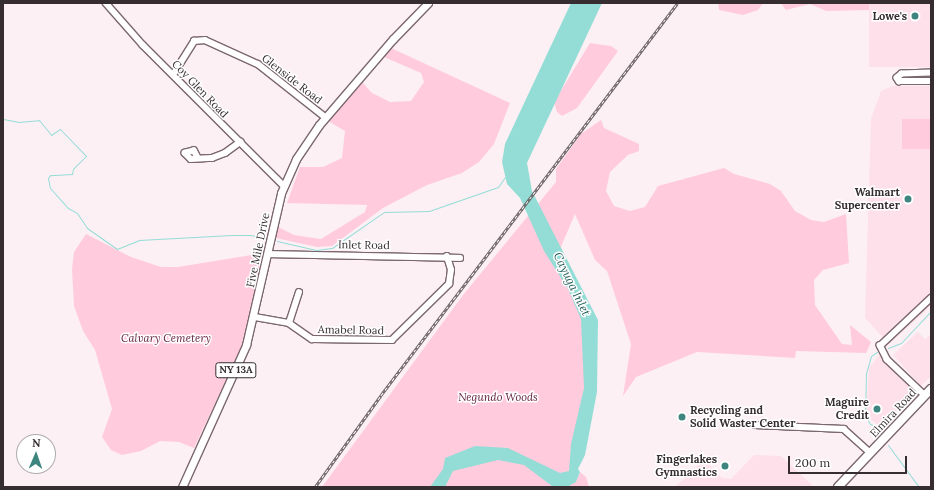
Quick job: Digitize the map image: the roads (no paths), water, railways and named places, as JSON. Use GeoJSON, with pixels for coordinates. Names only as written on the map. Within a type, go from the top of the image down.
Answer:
{"type":"FeatureCollection","features":[{"type":"Feature","properties":{"kind":"highway","name":"Elmira Road"},"geometry":{"type":"LineString","coordinates":[[838,487],[931,389]]}},
{"type":"Feature","properties":{"kind":"main road","name":"Five Mile Drive"},"geometry":{"type":"LineString","coordinates":[[182,487],[235,372],[255,317],[284,186],[302,149],[325,117],[393,39],[428,3]]}},
{"type":"Feature","properties":{"kind":"street","name":"Coy Glen Road"},"geometry":{"type":"LineString","coordinates":[[106,3],[173,75],[284,186]]}},
{"type":"Feature","properties":{"kind":"street","name":"Glenside Road"},"geometry":{"type":"LineString","coordinates":[[173,75],[194,41],[205,40],[258,64],[325,117]]}},
{"type":"Feature","properties":{"kind":"street"},"geometry":{"type":"LineString","coordinates":[[931,73],[902,74],[897,78],[899,81],[931,80]]}},
{"type":"Feature","properties":{"kind":"street"},"geometry":{"type":"LineString","coordinates":[[197,157],[218,156],[240,142]]}},
{"type":"Feature","properties":{"kind":"street","name":"Inlet Road"},"geometry":{"type":"LineString","coordinates":[[268,254],[460,258]]}},
{"type":"Feature","properties":{"kind":"street","name":"Amabel Road"},"geometry":{"type":"LineString","coordinates":[[255,317],[289,323],[312,339],[392,340],[449,284],[451,270],[447,257]]}},
{"type":"Feature","properties":{"kind":"street"},"geometry":{"type":"LineString","coordinates":[[289,323],[299,293]]}},
{"type":"Feature","properties":{"kind":"street"},"geometry":{"type":"LineString","coordinates":[[924,395],[887,360],[880,346],[902,323],[931,298]]}},
{"type":"Feature","properties":{"kind":"street"},"geometry":{"type":"LineString","coordinates":[[755,425],[844,428],[871,453]]}},
{"type":"Feature","properties":{"kind":"water","name":"Cayuga Inlet"},"geometry":{"type":"Polygon","coordinates":[[[571,3],[602,3],[527,163],[532,191],[598,320],[597,392],[585,455],[578,469],[580,472],[576,482],[567,487],[552,486],[524,465],[498,460],[453,471],[445,487],[430,487],[443,469],[445,458],[475,446],[508,448],[560,473],[569,471],[571,444],[584,388],[581,319],[568,289],[544,251],[520,198],[507,184],[502,162],[505,144],[571,3]]]}},
{"type":"Feature","properties":{"kind":"waterway"},"geometry":{"type":"LineString","coordinates":[[3,119],[18,122],[39,120],[51,135],[60,129],[86,156],[73,169],[72,174],[50,175],[48,178],[50,188],[68,208],[77,213],[87,228],[117,249],[139,240],[232,235],[251,235],[265,239]]}},
{"type":"Feature","properties":{"kind":"waterway"},"geometry":{"type":"LineString","coordinates":[[277,241],[316,250],[332,248],[384,212],[429,211],[498,187],[505,177]]}},
{"type":"Feature","properties":{"kind":"waterway"},"geometry":{"type":"LineString","coordinates":[[888,348],[901,343],[931,311]]}},
{"type":"Feature","properties":{"kind":"waterway"},"geometry":{"type":"LineString","coordinates":[[877,352],[871,356],[866,374],[865,415],[870,424],[880,428]]}},
{"type":"Feature","properties":{"kind":"waterway"},"geometry":{"type":"LineString","coordinates":[[888,445],[919,487]]}},
{"type":"Feature","properties":{"kind":"railway"},"geometry":{"type":"LineString","coordinates":[[315,487],[381,395],[677,3]]}},
{"type":"Feature","properties":{"kind":"place","name":"Lowe's"},"geometry":{"type":"Point","coordinates":[915,16]}},
{"type":"Feature","properties":{"kind":"place","name":"Walmart Supercenter"},"geometry":{"type":"Point","coordinates":[908,199]}},
{"type":"Feature","properties":{"kind":"place","name":"Maguire Credit"},"geometry":{"type":"Point","coordinates":[877,409]}},
{"type":"Feature","properties":{"kind":"place","name":"Recycling and Solid Waster Center"},"geometry":{"type":"Point","coordinates":[682,417]}},
{"type":"Feature","properties":{"kind":"place","name":"Fingerlakes Gymnastics"},"geometry":{"type":"Point","coordinates":[725,466]}},
{"type":"Feature","properties":{"kind":"park label","name":"Calvary Cemetery"},"geometry":{"type":"Point","coordinates":[166,338]}},
{"type":"Feature","properties":{"kind":"park label","name":"Negundo Woods"},"geometry":{"type":"Point","coordinates":[498,397]}}]}
